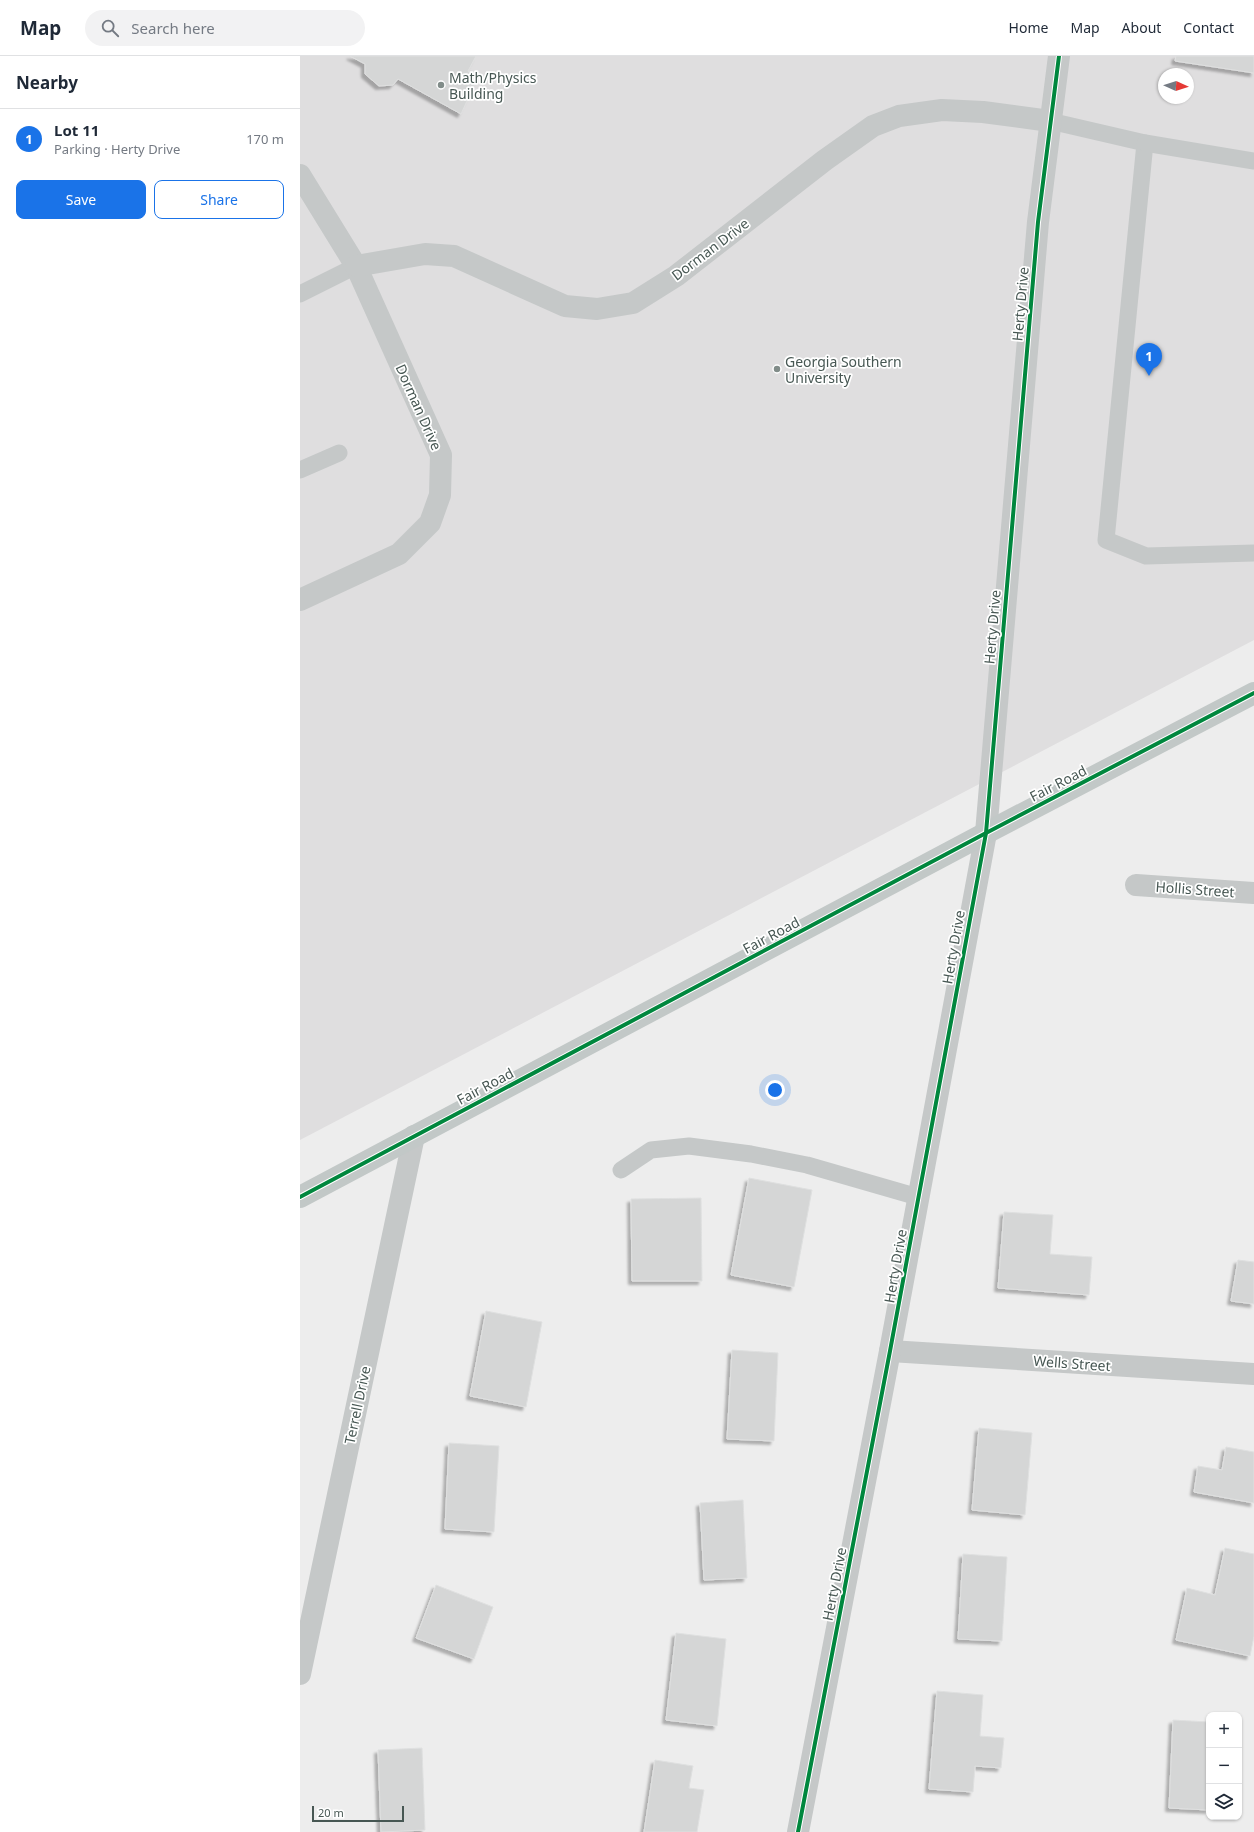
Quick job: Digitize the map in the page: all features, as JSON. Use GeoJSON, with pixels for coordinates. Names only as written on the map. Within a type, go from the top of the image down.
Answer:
{"type":"FeatureCollection","features":[{"type":"Feature","properties":{"kind":"main road","name":"Fair Road"},"geometry":{"type":"LineString","coordinates":[[300,1197],[986,833],[1254,693]]}},
{"type":"Feature","properties":{"kind":"street","name":"Herty Drive"},"geometry":{"type":"LineString","coordinates":[[798,1832],[890,1352],[986,833],[1038,222],[1059,56]]}},
{"type":"Feature","properties":{"kind":"street","name":"Dorman Drive"},"geometry":{"type":"LineString","coordinates":[[356,266],[425,254],[454,256],[565,306],[597,309],[633,303],[676,276],[826,160],[873,126],[899,116],[942,110],[982,112],[1050,121]]}},
{"type":"Feature","properties":{"kind":"street","name":"Dorman Drive"},"geometry":{"type":"LineString","coordinates":[[300,175],[356,266],[441,455],[440,495],[430,523],[399,554],[300,600]]}},
{"type":"Feature","properties":{"kind":"street","name":"Hollis Street"},"geometry":{"type":"LineString","coordinates":[[1136,885],[1254,893]]}},
{"type":"Feature","properties":{"kind":"street","name":"Terrell Drive"},"geometry":{"type":"LineString","coordinates":[[300,1674],[414,1136]]}},
{"type":"Feature","properties":{"kind":"street","name":"Wells Street"},"geometry":{"type":"LineString","coordinates":[[890,1352],[1254,1374]]}},
{"type":"Feature","properties":{"kind":"lane"},"geometry":{"type":"LineString","coordinates":[[1050,121],[1145,143],[1254,161]]}},
{"type":"Feature","properties":{"kind":"lane"},"geometry":{"type":"LineString","coordinates":[[1145,143],[1106,540],[1146,556],[1254,553]]}},
{"type":"Feature","properties":{"kind":"lane"},"geometry":{"type":"LineString","coordinates":[[300,294],[356,266]]}},
{"type":"Feature","properties":{"kind":"lane"},"geometry":{"type":"LineString","coordinates":[[300,470],[339,453]]}},
{"type":"Feature","properties":{"kind":"lane"},"geometry":{"type":"LineString","coordinates":[[621,1170],[651,1150],[688,1146],[751,1154],[807,1165],[918,1197]]}},
{"type":"Feature","properties":{"kind":"shaded area","name":"Georgia Southern University"},"geometry":{"type":"Polygon","coordinates":[[[300,56],[1254,56],[1254,640],[300,1140],[300,56]]]}},
{"type":"Feature","properties":{"kind":"building","name":"Math/Physics Building"},"geometry":{"type":"Polygon","coordinates":[[[350,56],[476,56],[468,71],[478,77],[461,114],[398,79],[393,85],[379,86],[365,74],[365,64],[350,56]]]}},
{"type":"Feature","properties":{"kind":"building"},"geometry":{"type":"Polygon","coordinates":[[[1176,56],[1254,56],[1254,73],[1175,61],[1176,56]]]}},
{"type":"Feature","properties":{"kind":"building"},"geometry":{"type":"Polygon","coordinates":[[[749,1178],[812,1190],[794,1287],[731,1275],[749,1178]]]}},
{"type":"Feature","properties":{"kind":"building"},"geometry":{"type":"Polygon","coordinates":[[[701,1198],[702,1281],[632,1281],[631,1199],[701,1198]]]}},
{"type":"Feature","properties":{"kind":"building"},"geometry":{"type":"Polygon","coordinates":[[[1004,1212],[1053,1215],[1050,1254],[1092,1257],[1089,1295],[998,1288],[1004,1212]]]}},
{"type":"Feature","properties":{"kind":"building"},"geometry":{"type":"Polygon","coordinates":[[[1238,1260],[1254,1262],[1254,1304],[1231,1301],[1238,1260]]]}},
{"type":"Feature","properties":{"kind":"building"},"geometry":{"type":"Polygon","coordinates":[[[486,1311],[542,1322],[526,1407],[470,1396],[486,1311]]]}},
{"type":"Feature","properties":{"kind":"building"},"geometry":{"type":"Polygon","coordinates":[[[732,1350],[778,1353],[774,1441],[727,1439],[732,1350]]]}},
{"type":"Feature","properties":{"kind":"building"},"geometry":{"type":"Polygon","coordinates":[[[979,1428],[1032,1433],[1025,1515],[972,1510],[979,1428]]]}},
{"type":"Feature","properties":{"kind":"building"},"geometry":{"type":"Polygon","coordinates":[[[449,1443],[499,1446],[494,1532],[445,1529],[449,1443]]]}},
{"type":"Feature","properties":{"kind":"building"},"geometry":{"type":"Polygon","coordinates":[[[1226,1447],[1254,1452],[1254,1503],[1194,1492],[1198,1466],[1222,1470],[1226,1447]]]}},
{"type":"Feature","properties":{"kind":"building"},"geometry":{"type":"Polygon","coordinates":[[[743,1500],[747,1578],[704,1580],[700,1503],[743,1500]]]}},
{"type":"Feature","properties":{"kind":"building"},"geometry":{"type":"Polygon","coordinates":[[[1225,1548],[1254,1554],[1254,1636],[1250,1656],[1176,1640],[1187,1588],[1215,1595],[1225,1548]]]}},
{"type":"Feature","properties":{"kind":"building"},"geometry":{"type":"Polygon","coordinates":[[[963,1554],[1007,1557],[1002,1641],[958,1639],[963,1554]]]}},
{"type":"Feature","properties":{"kind":"building"},"geometry":{"type":"Polygon","coordinates":[[[436,1585],[493,1607],[474,1659],[416,1638],[436,1585]]]}},
{"type":"Feature","properties":{"kind":"building"},"geometry":{"type":"Polygon","coordinates":[[[676,1633],[726,1639],[717,1726],[666,1720],[676,1633]]]}},
{"type":"Feature","properties":{"kind":"building"},"geometry":{"type":"Polygon","coordinates":[[[937,1691],[983,1695],[980,1736],[1004,1738],[1001,1768],[975,1766],[973,1792],[929,1789],[937,1691]]]}},
{"type":"Feature","properties":{"kind":"building"},"geometry":{"type":"Polygon","coordinates":[[[1173,1720],[1206,1722],[1206,1810],[1169,1808],[1173,1720]]]}},
{"type":"Feature","properties":{"kind":"building"},"geometry":{"type":"Polygon","coordinates":[[[422,1748],[425,1830],[381,1832],[378,1750],[422,1748]]]}},
{"type":"Feature","properties":{"kind":"building"},"geometry":{"type":"Polygon","coordinates":[[[655,1760],[693,1766],[689,1788],[704,1790],[697,1832],[644,1832],[655,1760]]]}},
{"type":"Feature","properties":{"kind":"cycle path"},"geometry":{"type":"LineString","coordinates":[[798,1832],[890,1351],[986,833],[1038,222],[1059,56]]}},
{"type":"Feature","properties":{"kind":"cycle path"},"geometry":{"type":"LineString","coordinates":[[300,1197],[986,833],[1254,693]]}},
{"type":"Feature","properties":{"kind":"place","name":"Math/Physics Building"},"geometry":{"type":"Point","coordinates":[441,85]}},
{"type":"Feature","properties":{"kind":"place","name":"Georgia Southern University"},"geometry":{"type":"Point","coordinates":[777,369]}},
{"type":"Feature","properties":{"kind":"place","name":"Lot 11"},"geometry":{"type":"Point","coordinates":[1149,376]}}]}
